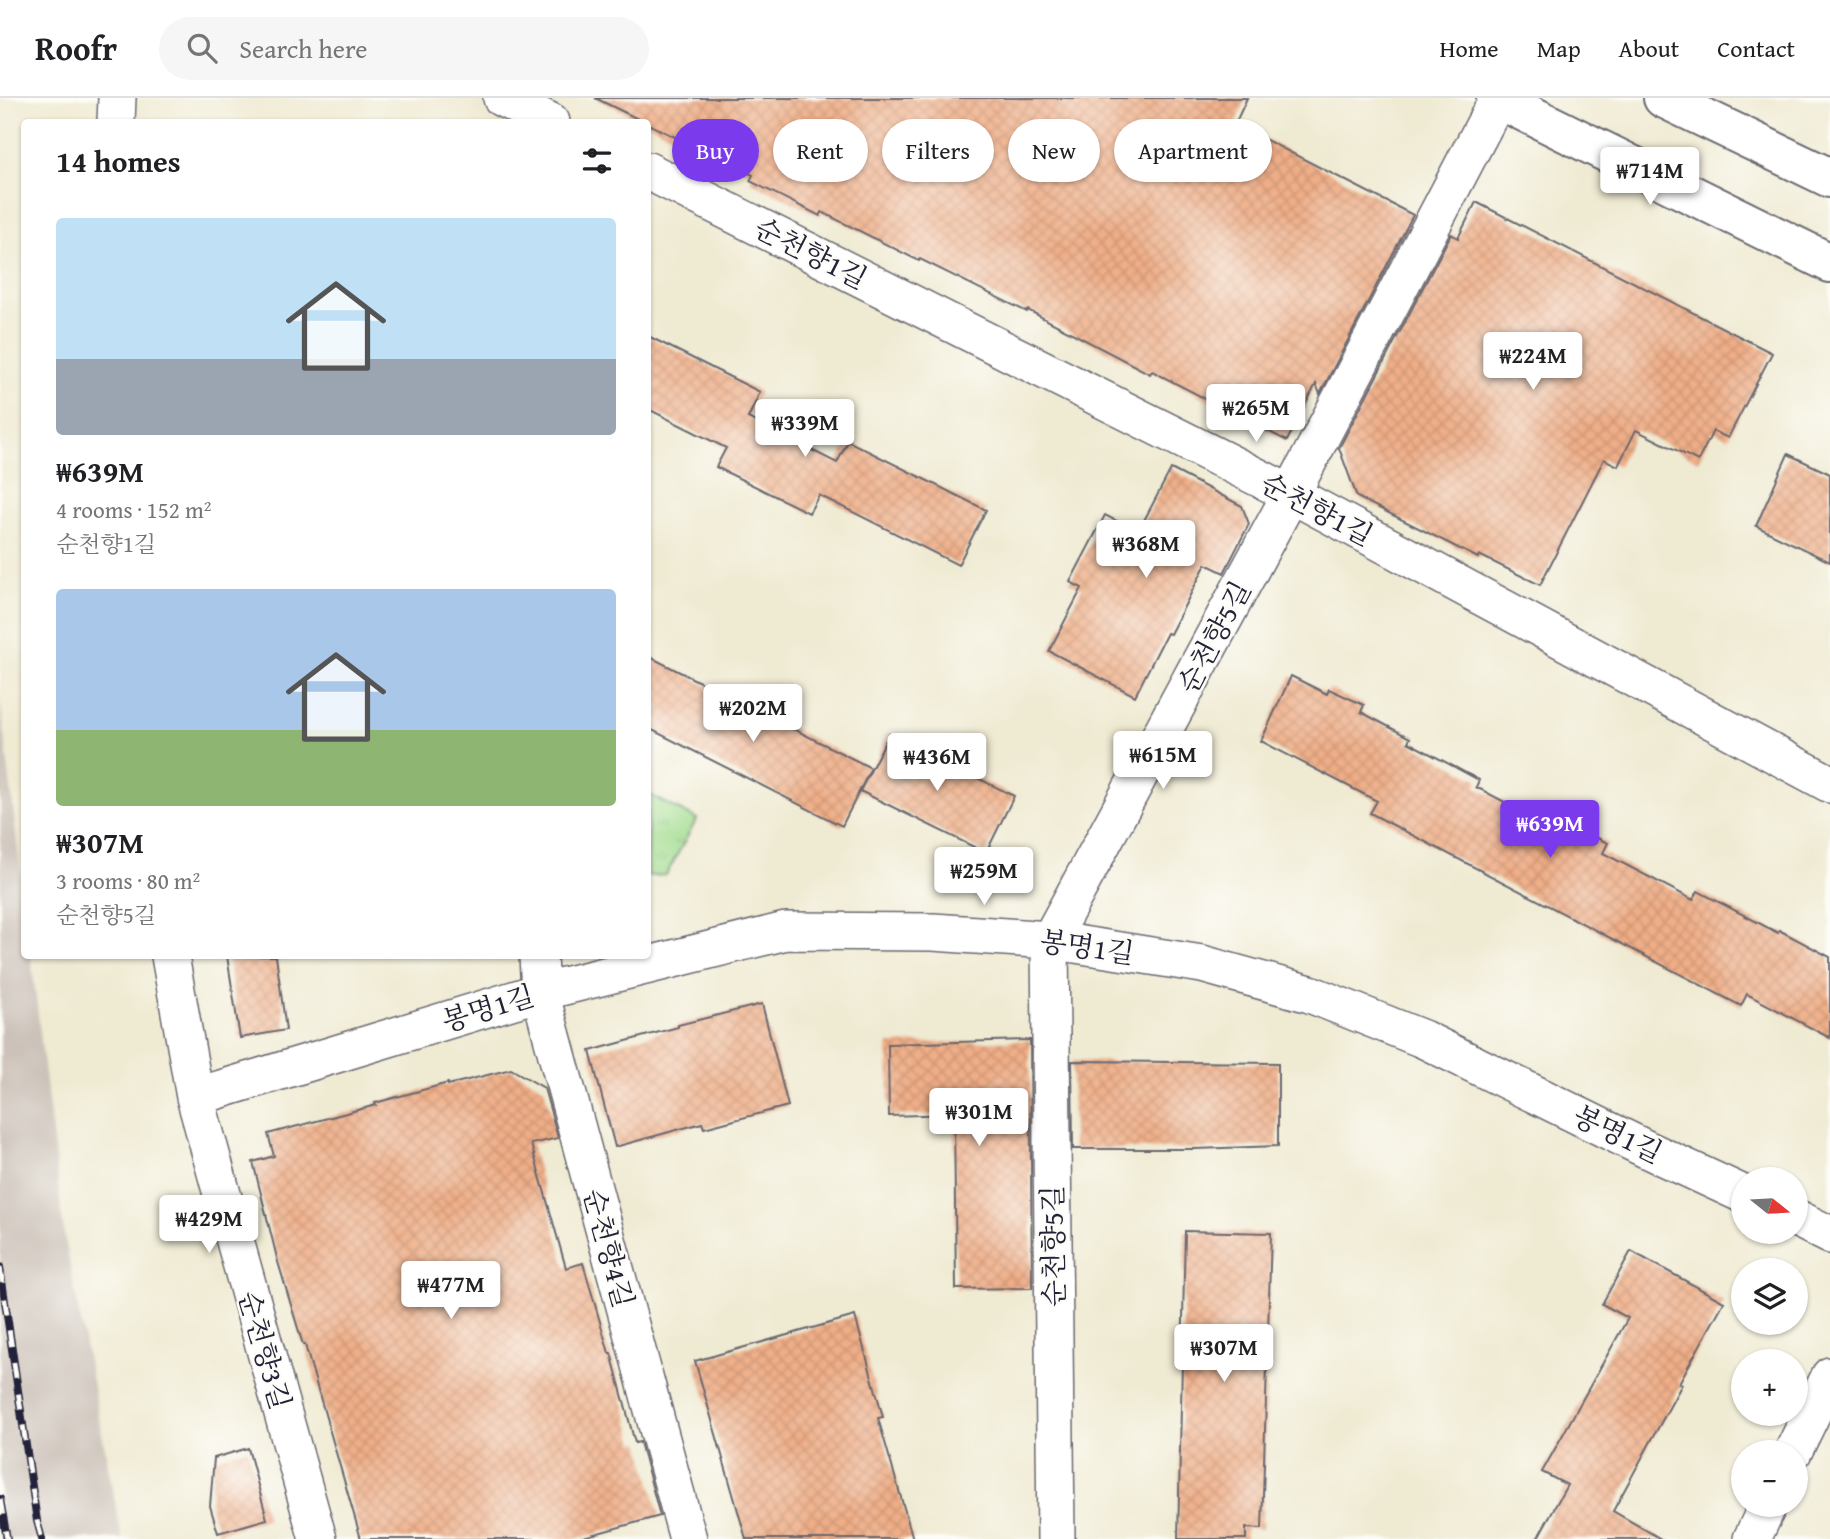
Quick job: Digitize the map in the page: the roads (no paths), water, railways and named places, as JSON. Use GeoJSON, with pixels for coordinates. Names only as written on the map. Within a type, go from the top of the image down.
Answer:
{"type":"FeatureCollection","features":[{"type":"Feature","properties":{"kind":"main road"},"geometry":{"type":"LineString","coordinates":[[1663,98],[1830,178]]}},
{"type":"Feature","properties":{"kind":"main road"},"geometry":{"type":"LineString","coordinates":[[1497,99],[1830,263]]}},
{"type":"Feature","properties":{"kind":"street"},"geometry":{"type":"LineString","coordinates":[[116,119],[117,98]]}},
{"type":"Feature","properties":{"kind":"street"},"geometry":{"type":"LineString","coordinates":[[501,119],[501,98],[545,119]]}},
{"type":"Feature","properties":{"kind":"street","name":"순천향5길"},"geometry":{"type":"LineString","coordinates":[[1056,1539],[1050,940],[1291,494],[1497,99]]}},
{"type":"Feature","properties":{"kind":"street","name":"순천향1길"},"geometry":{"type":"LineString","coordinates":[[651,173],[1291,494],[1830,784]]}},
{"type":"Feature","properties":{"kind":"street","name":"봉명1길"},"geometry":{"type":"LineString","coordinates":[[195,1097],[540,992],[786,931],[933,932],[1050,940],[1202,964],[1310,995],[1423,1038],[1731,1188]]}},
{"type":"Feature","properties":{"kind":"street","name":"순천향3길"},"geometry":{"type":"LineString","coordinates":[[171,959],[195,1097],[318,1539]]}},
{"type":"Feature","properties":{"kind":"street","name":"순천향4길"},"geometry":{"type":"LineString","coordinates":[[538,959],[540,992],[688,1539]]}},
{"type":"Feature","properties":{"kind":"street"},"geometry":{"type":"LineString","coordinates":[[1808,1225],[1830,1235]]}},
{"type":"Feature","properties":{"kind":"street"},"geometry":{"type":"LineString","coordinates":[[1799,1440],[1830,1376]]}},
{"type":"Feature","properties":{"kind":"street"},"geometry":{"type":"LineString","coordinates":[[1752,1539],[1762,1517]]}},
{"type":"Feature","properties":{"kind":"railway"},"geometry":{"type":"LineString","coordinates":[[0,1267],[37,1521],[42,1539]]}},
{"type":"Feature","properties":{"kind":"railway"},"geometry":{"type":"LineString","coordinates":[[0,1499],[7,1539]]}}]}
